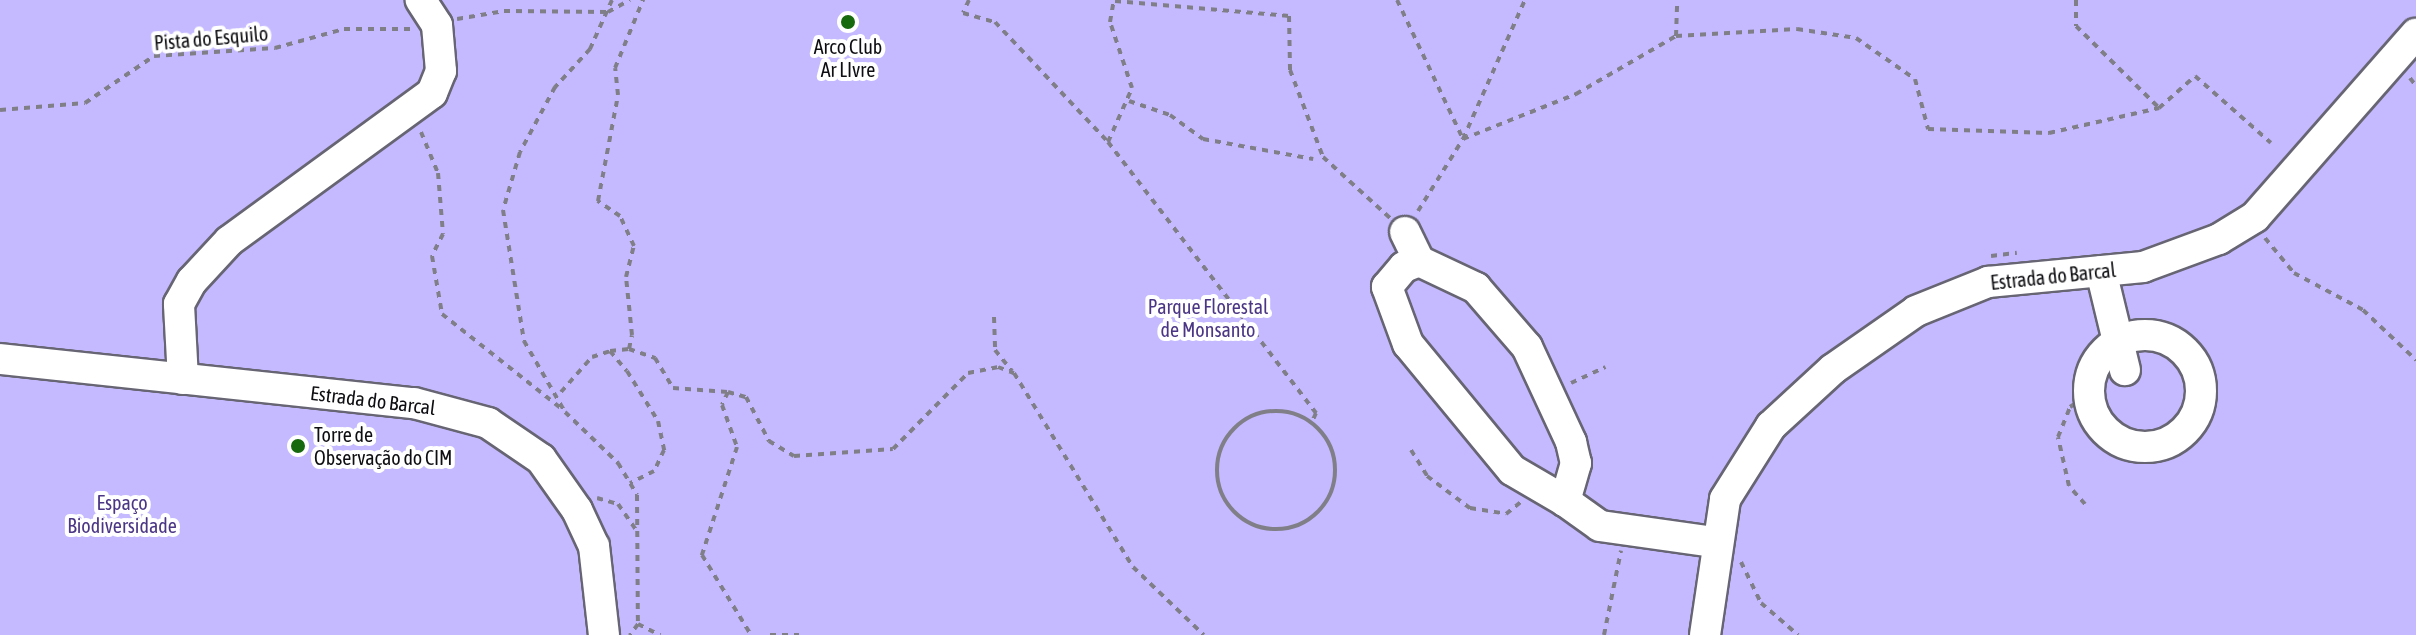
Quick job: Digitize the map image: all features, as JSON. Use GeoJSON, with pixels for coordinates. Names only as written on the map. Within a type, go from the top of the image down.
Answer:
{"type":"FeatureCollection","features":[{"type":"Feature","properties":{"kind":"street"},"geometry":{"type":"LineString","coordinates":[[183,379],[179,304],[192,281],[229,241],[360,139],[415,109],[441,71],[429,12]]}},
{"type":"Feature","properties":{"kind":"street","name":"Estrada do Barcal"},"geometry":{"type":"LineString","coordinates":[[1705,635],[1714,542],[1725,499],[1771,426],[1874,338],[1988,282],[2101,271],[2180,255],[2255,217],[2416,34]]}},
{"type":"Feature","properties":{"kind":"street"},"geometry":{"type":"LineString","coordinates":[[1405,232],[1419,261],[1476,288],[1499,309],[1550,392],[1576,463],[1565,501]]}},
{"type":"Feature","properties":{"kind":"street"},"geometry":{"type":"LineString","coordinates":[[1419,261],[1387,287],[1392,314],[1466,421],[1537,485],[1600,526],[1714,542]]}},
{"type":"Feature","properties":{"kind":"street"},"geometry":{"type":"LineString","coordinates":[[2101,271],[2121,356]]}},
{"type":"Feature","properties":{"kind":"street"},"geometry":{"type":"LineString","coordinates":[[2157,335],[2176,343],[2200,376],[2196,417],[2165,444],[2124,443],[2100,424],[2088,395],[2096,365],[2121,356],[2157,335]]}},
{"type":"Feature","properties":{"kind":"street","name":"Estrada do Barcal"},"geometry":{"type":"LineString","coordinates":[[0,359],[451,409],[519,440],[560,483],[594,546],[604,635]]}},
{"type":"Feature","properties":{"kind":"path"},"geometry":{"type":"LineString","coordinates":[[565,412],[524,341],[503,210],[520,152],[608,12],[612,0]]}},
{"type":"Feature","properties":{"kind":"path"},"geometry":{"type":"LineString","coordinates":[[608,12],[630,0]]}},
{"type":"Feature","properties":{"kind":"path"},"geometry":{"type":"LineString","coordinates":[[629,349],[635,324],[626,277],[634,246],[620,216],[598,201],[618,95],[617,58],[643,0]]}},
{"type":"Feature","properties":{"kind":"path"},"geometry":{"type":"LineString","coordinates":[[969,0],[963,13],[995,22],[1108,142],[1316,413],[1312,422]]}},
{"type":"Feature","properties":{"kind":"path"},"geometry":{"type":"LineString","coordinates":[[1397,0],[1463,139]]}},
{"type":"Feature","properties":{"kind":"path"},"geometry":{"type":"LineString","coordinates":[[1108,142],[1129,101],[1130,66],[1110,22],[1114,1],[1289,16],[1290,70],[1323,157],[1405,232],[1463,139],[1525,0]]}},
{"type":"Feature","properties":{"kind":"path"},"geometry":{"type":"LineString","coordinates":[[1676,36],[1677,0]]}},
{"type":"Feature","properties":{"kind":"path"},"geometry":{"type":"LineString","coordinates":[[2076,0],[2076,26],[2159,108]]}},
{"type":"Feature","properties":{"kind":"path","name":"Pista do Esquilo"},"geometry":{"type":"LineString","coordinates":[[0,110],[85,103],[154,56],[275,48],[344,29],[429,12],[608,12]]}},
{"type":"Feature","properties":{"kind":"path"},"geometry":{"type":"LineString","coordinates":[[1463,139],[1576,94],[1676,36],[1797,29],[1856,38],[1915,79],[1928,129],[2049,133],[2159,108],[2195,76],[2271,143]]}},
{"type":"Feature","properties":{"kind":"path"},"geometry":{"type":"LineString","coordinates":[[1129,101],[1170,115],[1203,139],[1313,159]]}},
{"type":"Feature","properties":{"kind":"path"},"geometry":{"type":"LineString","coordinates":[[415,109],[438,173],[443,234],[432,256],[442,314],[565,412],[630,483],[639,534],[638,624],[630,635]]}},
{"type":"Feature","properties":{"kind":"path"},"geometry":{"type":"LineString","coordinates":[[2255,217],[2274,257],[2363,310],[2416,360]]}},
{"type":"Feature","properties":{"kind":"path"},"geometry":{"type":"LineString","coordinates":[[994,317],[995,350],[1014,373],[1133,567],[1204,635]]}},
{"type":"Feature","properties":{"kind":"path"},"geometry":{"type":"LineString","coordinates":[[561,392],[592,357],[629,349],[655,358],[673,388],[728,392],[746,397],[769,441],[794,456],[893,449],[968,373],[998,367],[1014,373]]}},
{"type":"Feature","properties":{"kind":"path"},"geometry":{"type":"LineString","coordinates":[[610,351],[646,397],[663,438],[654,471],[630,483]]}},
{"type":"Feature","properties":{"kind":"path"},"geometry":{"type":"LineString","coordinates":[[1550,392],[1605,367]]}},
{"type":"Feature","properties":{"kind":"path"},"geometry":{"type":"LineString","coordinates":[[728,392],[722,405],[737,447],[702,555],[751,635]]}},
{"type":"Feature","properties":{"kind":"path"},"geometry":{"type":"LineString","coordinates":[[2085,504],[2069,486],[2058,437],[2070,407],[2088,395]]}},
{"type":"Feature","properties":{"kind":"path"},"geometry":{"type":"LineString","coordinates":[[1271,411],[1312,422],[1334,458],[1328,499],[1308,519],[1281,529],[1241,517],[1223,495],[1217,468],[1233,429],[1271,411]]}},
{"type":"Feature","properties":{"kind":"path"},"geometry":{"type":"LineString","coordinates":[[1411,450],[1427,476],[1470,508],[1506,514],[1537,485]]}},
{"type":"Feature","properties":{"kind":"path"},"geometry":{"type":"LineString","coordinates":[[1604,635],[1611,576],[1629,530]]}},
{"type":"Feature","properties":{"kind":"path"},"geometry":{"type":"LineString","coordinates":[[1714,542],[1737,552],[1761,603],[1798,635]]}},
{"type":"Feature","properties":{"kind":"path"},"geometry":{"type":"LineString","coordinates":[[638,624],[661,635]]}},
{"type":"Feature","properties":{"kind":"path"},"geometry":{"type":"LineString","coordinates":[[770,635],[799,635]]}},
{"type":"Feature","properties":{"kind":"green space","name":"Parque Florestal de Monsanto"},"geometry":{"type":"Polygon","coordinates":[[[0,0],[2416,0],[2416,635],[0,635],[0,0]]]}},
{"type":"Feature","properties":{"kind":"place","name":"Arco Club Ar LIvre"},"geometry":{"type":"Point","coordinates":[848,22]}},
{"type":"Feature","properties":{"kind":"place","name":"Torre de Observação do CIM"},"geometry":{"type":"Point","coordinates":[298,446]}},
{"type":"Feature","properties":{"kind":"park label","name":"Espaço Biodiversidade"},"geometry":{"type":"Point","coordinates":[122,514]}}]}
